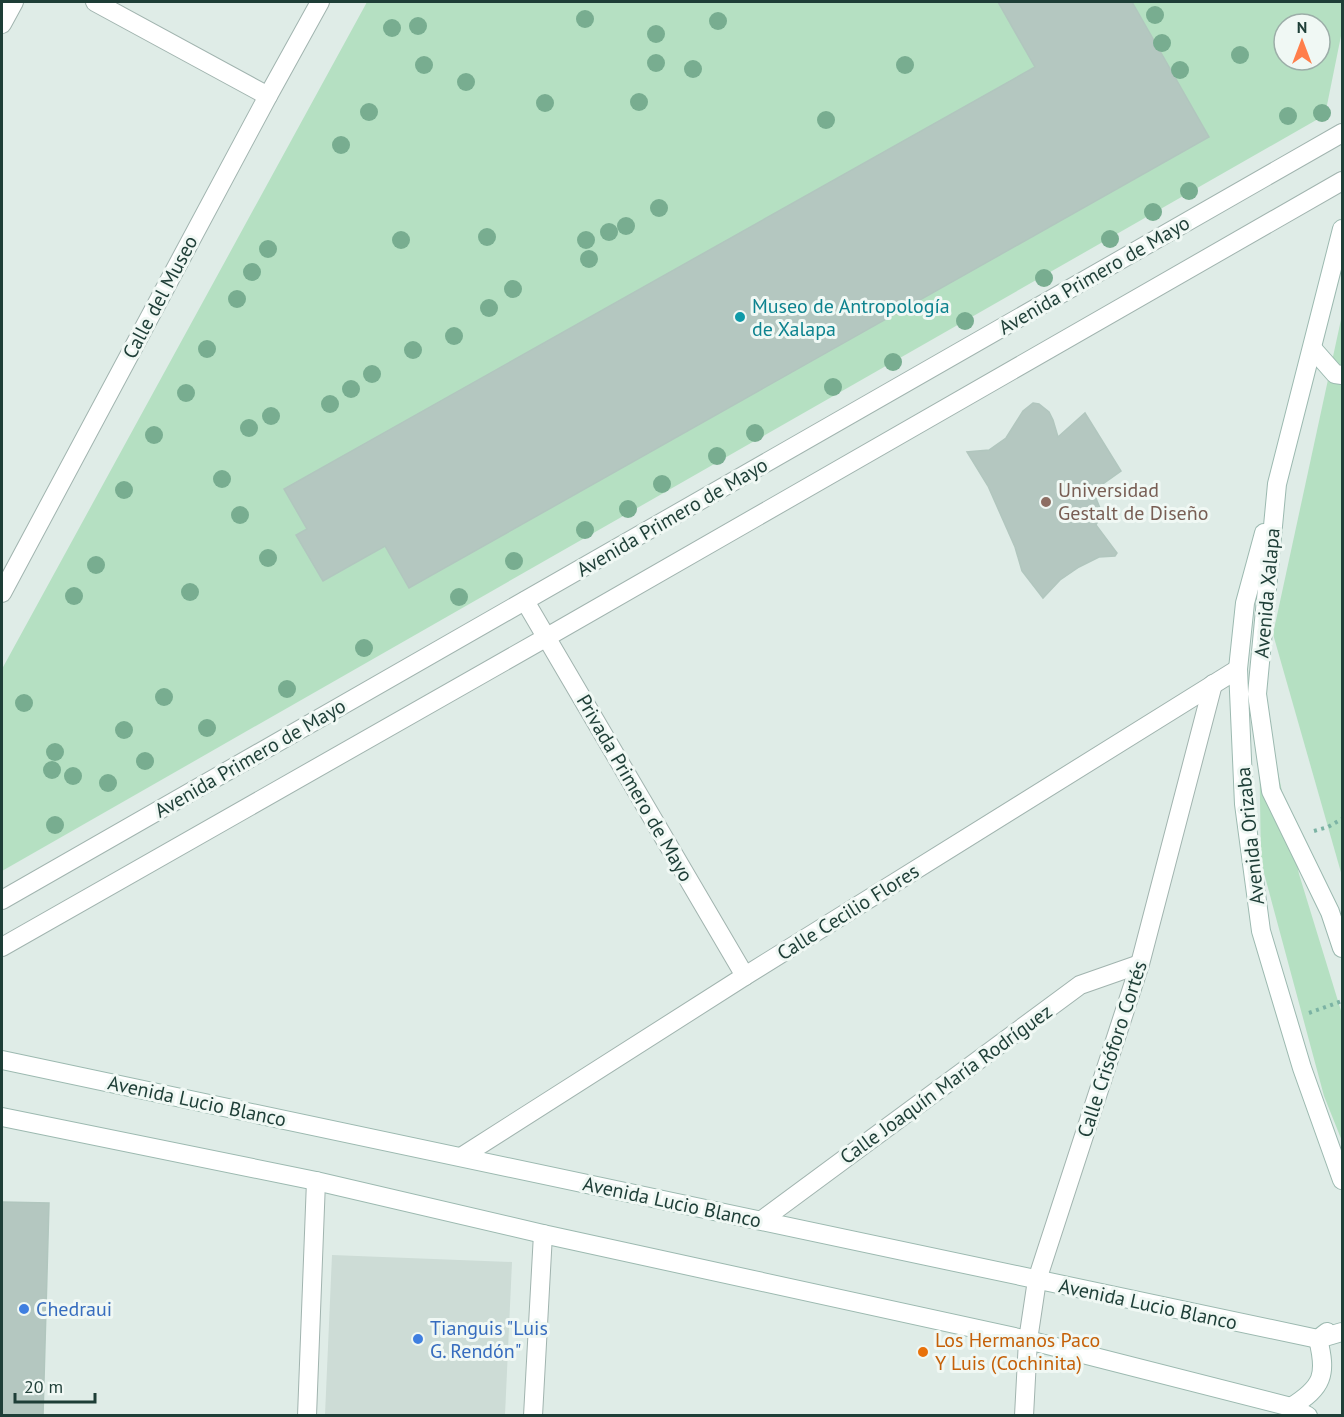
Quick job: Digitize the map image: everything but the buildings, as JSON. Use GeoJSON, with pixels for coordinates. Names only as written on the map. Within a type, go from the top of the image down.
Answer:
{"type":"FeatureCollection","features":[{"type":"Feature","properties":{"kind":"street"},"geometry":{"type":"LineString","coordinates":[[2,24],[14,2]]}},
{"type":"Feature","properties":{"kind":"street"},"geometry":{"type":"LineString","coordinates":[[95,2],[268,96]]}},
{"type":"Feature","properties":{"kind":"street","name":"Calle del Museo"},"geometry":{"type":"LineString","coordinates":[[2,593],[320,2]]}},
{"type":"Feature","properties":{"kind":"street","name":"Avenida Primero de Mayo"},"geometry":{"type":"LineString","coordinates":[[2,900],[1342,133]]}},
{"type":"Feature","properties":{"kind":"street","name":"Avenida Primero de Mayo"},"geometry":{"type":"LineString","coordinates":[[2,946],[547,637],[1342,181]]}},
{"type":"Feature","properties":{"kind":"street","name":"Avenida Xalapa"},"geometry":{"type":"LineString","coordinates":[[1342,229],[1277,484],[1257,694],[1271,791],[1329,912],[1342,948]]}},
{"type":"Feature","properties":{"kind":"street"},"geometry":{"type":"LineString","coordinates":[[1313,349],[1335,374],[1342,375]]}},
{"type":"Feature","properties":{"kind":"street","name":"Avenida Orizaba"},"geometry":{"type":"LineString","coordinates":[[1277,484],[1245,603],[1238,669],[1244,804],[1261,931],[1302,1068],[1342,1180]]}},
{"type":"Feature","properties":{"kind":"street","name":"Privada Primero de Mayo"},"geometry":{"type":"LineString","coordinates":[[525,601],[745,976]]}},
{"type":"Feature","properties":{"kind":"street","name":"Calle Cecilio Flores"},"geometry":{"type":"LineString","coordinates":[[461,1157],[745,976],[1238,669]]}},
{"type":"Feature","properties":{"kind":"street","name":"Calle Crisóforo Cortés"},"geometry":{"type":"LineString","coordinates":[[1024,1416],[1028,1340],[1037,1280],[1140,964],[1213,684]]}},
{"type":"Feature","properties":{"kind":"street","name":"Calle Joaquín María Rodríguez"},"geometry":{"type":"LineString","coordinates":[[762,1220],[1080,985],[1140,964]]}},
{"type":"Feature","properties":{"kind":"street","name":"Avenida Lucio Blanco"},"geometry":{"type":"LineString","coordinates":[[2,1060],[1318,1339],[1342,1332]]}},
{"type":"Feature","properties":{"kind":"street"},"geometry":{"type":"LineString","coordinates":[[2,1117],[316,1181],[543,1234],[1028,1340],[1292,1407],[1308,1416]]}},
{"type":"Feature","properties":{"kind":"street"},"geometry":{"type":"LineString","coordinates":[[307,1416],[316,1181]]}},
{"type":"Feature","properties":{"kind":"street"},"geometry":{"type":"LineString","coordinates":[[533,1416],[543,1234]]}},
{"type":"Feature","properties":{"kind":"street"},"geometry":{"type":"LineString","coordinates":[[1292,1407],[1310,1395],[1320,1380],[1323,1361],[1318,1339],[1342,1320]]}},
{"type":"Feature","properties":{"kind":"path"},"geometry":{"type":"LineString","coordinates":[[1328,827],[1342,819]]}},
{"type":"Feature","properties":{"kind":"path"},"geometry":{"type":"LineString","coordinates":[[1288,1020],[1342,1001]]}},
{"type":"Feature","properties":{"kind":"shaded area","name":"Tianguis \"Luis G. Rendón\""},"geometry":{"type":"Polygon","coordinates":[[[332,1255],[512,1262],[505,1415],[325,1415],[332,1255]]]}},
{"type":"Feature","properties":{"kind":"green space"},"geometry":{"type":"Polygon","coordinates":[[[367,2],[1342,2],[1342,31],[1325,115],[2,871],[2,669],[367,2]]]}},
{"type":"Feature","properties":{"kind":"green space"},"geometry":{"type":"Polygon","coordinates":[[[1342,315],[1342,876],[1273,634],[1342,315]]]}},
{"type":"Feature","properties":{"kind":"green space"},"geometry":{"type":"Polygon","coordinates":[[[1259,738],[1271,738],[1299,874],[1342,1014],[1342,1141],[1324,1096],[1261,862],[1259,738]]]}},
{"type":"Feature","properties":{"kind":"place","name":"Museo de Antropología de Xalapa"},"geometry":{"type":"Point","coordinates":[740,317]}},
{"type":"Feature","properties":{"kind":"place","name":"Universidad Gestalt de Diseño"},"geometry":{"type":"Point","coordinates":[1046,502]}},
{"type":"Feature","properties":{"kind":"place","name":"Chedraui"},"geometry":{"type":"Point","coordinates":[24,1309]}},
{"type":"Feature","properties":{"kind":"place","name":"Tianguis \"Luis G. Rendón\""},"geometry":{"type":"Point","coordinates":[418,1339]}},
{"type":"Feature","properties":{"kind":"place","name":"Los Hermanos Paco Y Luis (Cochinita)"},"geometry":{"type":"Point","coordinates":[923,1352]}}]}
